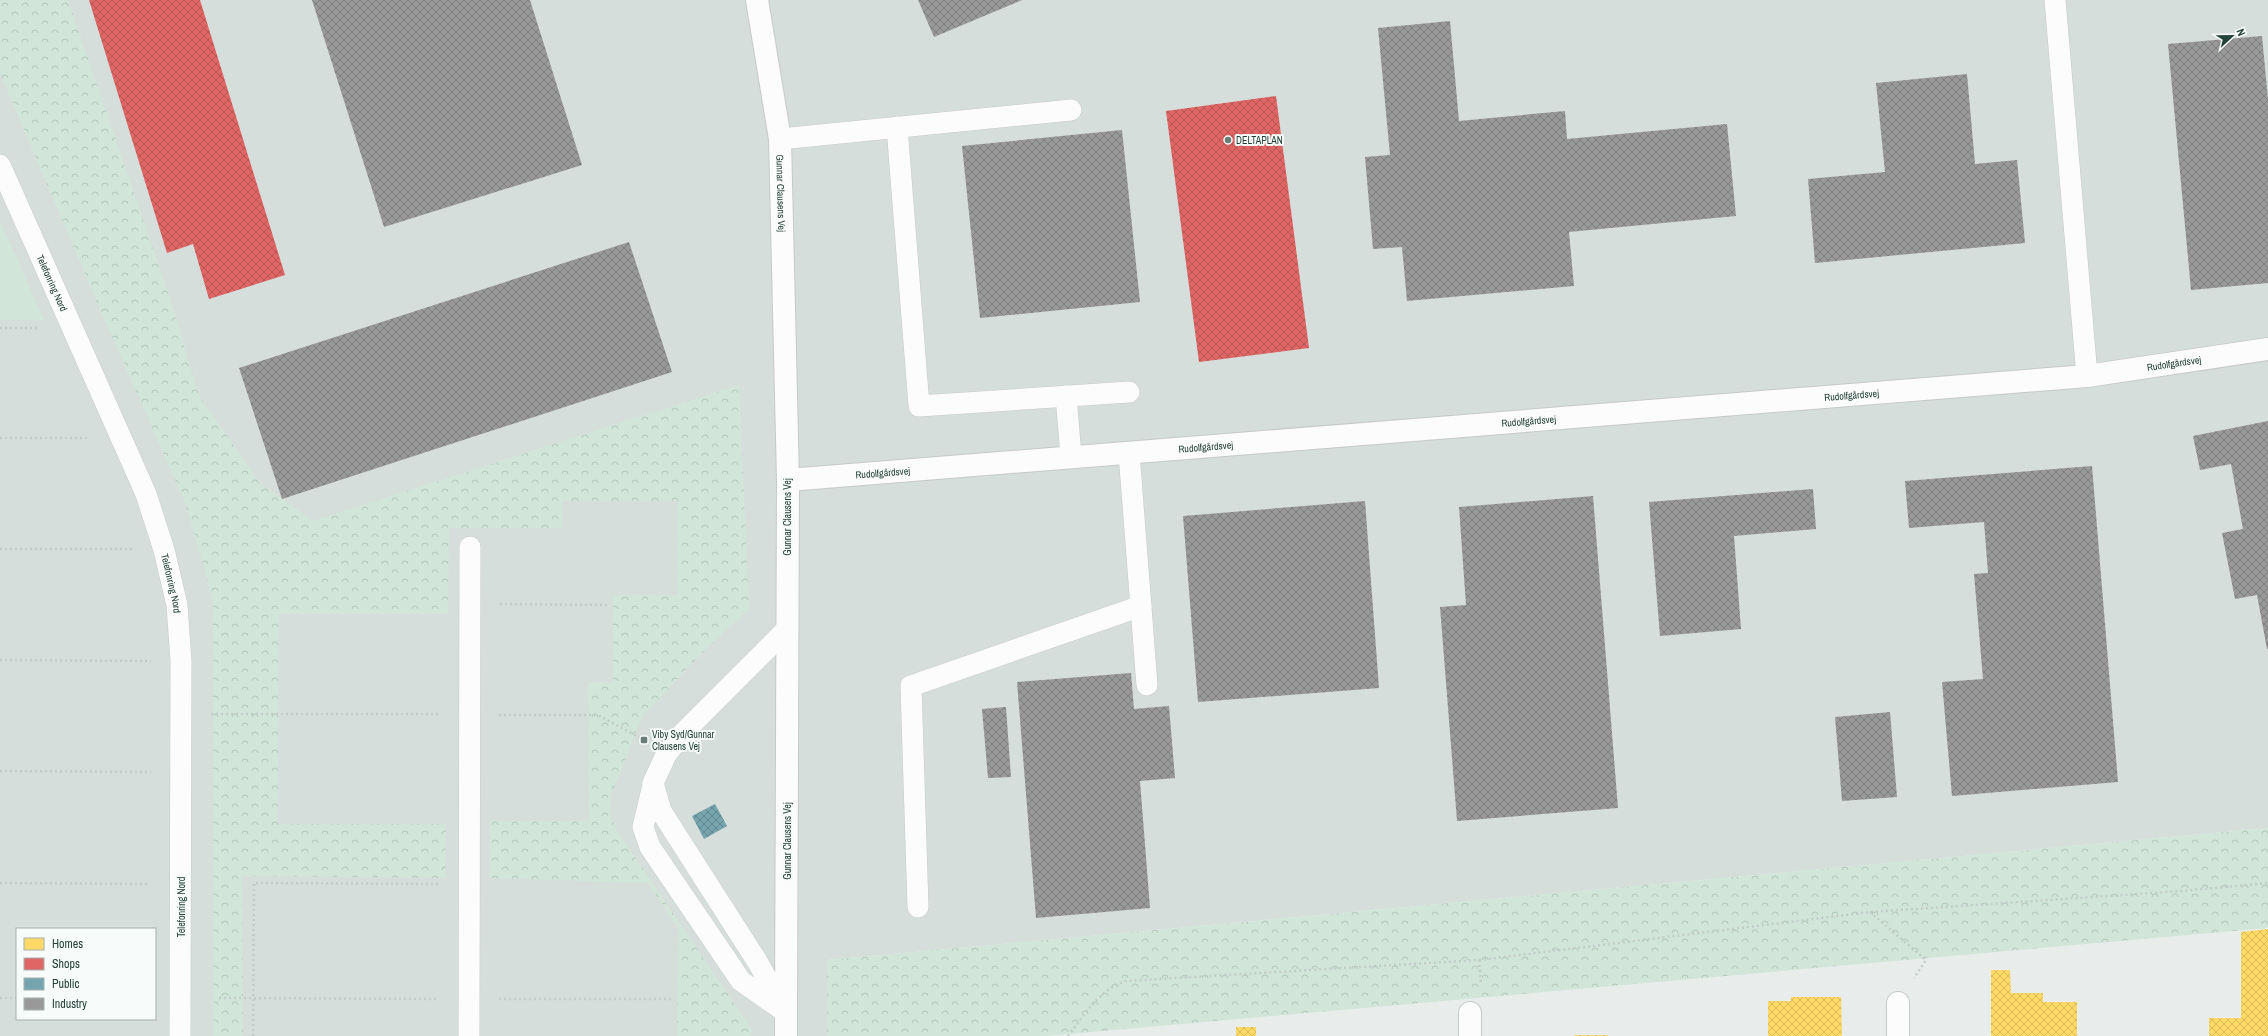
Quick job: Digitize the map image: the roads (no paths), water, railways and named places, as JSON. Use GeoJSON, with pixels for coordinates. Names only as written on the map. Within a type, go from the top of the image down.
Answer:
{"type":"FeatureCollection","features":[{"type":"Feature","properties":{"kind":"street","name":"Gunnar Clausens Vej"},"geometry":{"type":"LineString","coordinates":[[757,0],[780,139],[788,480],[786,1036]]}},
{"type":"Feature","properties":{"kind":"street","name":"Rudolfgårdsvej"},"geometry":{"type":"LineString","coordinates":[[788,480],[1071,456],[2087,376],[2268,349]]}},
{"type":"Feature","properties":{"kind":"street"},"geometry":{"type":"LineString","coordinates":[[1898,1003],[1898,1036]]}},
{"type":"Feature","properties":{"kind":"street"},"geometry":{"type":"LineString","coordinates":[[1470,1013],[1470,1036]]}},
{"type":"Feature","properties":{"kind":"lane"},"geometry":{"type":"LineString","coordinates":[[2055,0],[2087,376]]}},
{"type":"Feature","properties":{"kind":"lane"},"geometry":{"type":"LineString","coordinates":[[780,139],[1071,110]]}},
{"type":"Feature","properties":{"kind":"lane"},"geometry":{"type":"LineString","coordinates":[[897,127],[919,406],[1129,392]]}},
{"type":"Feature","properties":{"kind":"lane","name":"Telefonring Nord"},"geometry":{"type":"LineString","coordinates":[[0,165],[146,494],[164,550],[177,605],[181,661],[180,1036]]}},
{"type":"Feature","properties":{"kind":"lane"},"geometry":{"type":"LineString","coordinates":[[1066,396],[1071,456]]}},
{"type":"Feature","properties":{"kind":"lane"},"geometry":{"type":"LineString","coordinates":[[1129,452],[1147,685]]}},
{"type":"Feature","properties":{"kind":"lane"},"geometry":{"type":"LineString","coordinates":[[469,1036],[470,547]]}},
{"type":"Feature","properties":{"kind":"lane"},"geometry":{"type":"LineString","coordinates":[[918,907],[911,686],[1141,606]]}},
{"type":"Feature","properties":{"kind":"lane"},"geometry":{"type":"LineString","coordinates":[[786,1013],[741,981],[650,847],[643,828],[653,783],[666,755],[682,734],[787,630]]}},
{"type":"Feature","properties":{"kind":"lane"},"geometry":{"type":"LineString","coordinates":[[653,783],[660,811],[757,961],[786,1013]]}},
{"type":"Feature","properties":{"kind":"place","name":"DELTAPLAN"},"geometry":{"type":"Point","coordinates":[1228,140]}},
{"type":"Feature","properties":{"kind":"place","name":"Viby Syd/Gunnar Clausens Vej"},"geometry":{"type":"Point","coordinates":[644,740]}}]}
